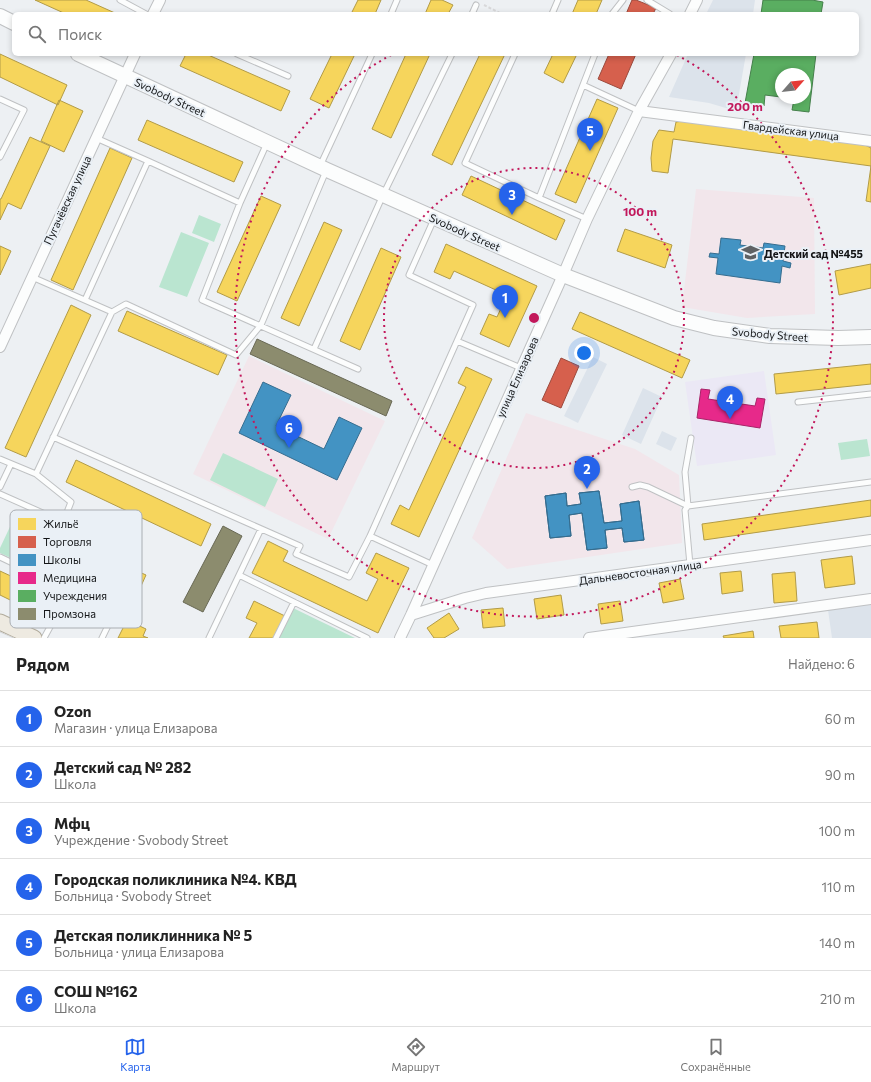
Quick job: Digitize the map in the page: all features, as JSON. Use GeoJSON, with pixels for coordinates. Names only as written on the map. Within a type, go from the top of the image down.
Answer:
{"type":"FeatureCollection","features":[{"type":"Feature","properties":{"kind":"main road"},"geometry":{"type":"LineString","coordinates":[[0,622],[10,627]]}},
{"type":"Feature","properties":{"kind":"main road"},"geometry":{"type":"LineString","coordinates":[[13,628],[34,638]]}},
{"type":"Feature","properties":{"kind":"street"},"geometry":{"type":"LineString","coordinates":[[154,12],[160,0]]}},
{"type":"Feature","properties":{"kind":"street"},"geometry":{"type":"LineString","coordinates":[[691,12],[697,0]]}},
{"type":"Feature","properties":{"kind":"street"},"geometry":{"type":"LineString","coordinates":[[0,16],[12,22]]}},
{"type":"Feature","properties":{"kind":"street","name":"Svobody Street"},"geometry":{"type":"LineString","coordinates":[[82,56],[434,218],[563,275],[674,318],[714,328],[770,336],[838,338],[871,337]]}},
{"type":"Feature","properties":{"kind":"street","name":"Пугачёвская улица"},"geometry":{"type":"LineString","coordinates":[[0,347],[134,56]]}},
{"type":"Feature","properties":{"kind":"street","name":"улица Елизарова"},"geometry":{"type":"LineString","coordinates":[[400,638],[587,219],[639,111],[670,56]]}},
{"type":"Feature","properties":{"kind":"street","name":"Гвардейская улица"},"geometry":{"type":"LineString","coordinates":[[639,111],[871,140]]}},
{"type":"Feature","properties":{"kind":"street","name":"Дальневосточная улица"},"geometry":{"type":"LineString","coordinates":[[411,615],[465,598],[486,594],[871,540]]}},
{"type":"Feature","properties":{"kind":"street"},"geometry":{"type":"LineString","coordinates":[[589,638],[871,599]]}},
{"type":"Feature","properties":{"kind":"lane"},"geometry":{"type":"LineString","coordinates":[[120,0],[142,12]]}},
{"type":"Feature","properties":{"kind":"lane"},"geometry":{"type":"LineString","coordinates":[[392,12],[397,0]]}},
{"type":"Feature","properties":{"kind":"lane"},"geometry":{"type":"LineString","coordinates":[[553,12],[558,0]]}},
{"type":"Feature","properties":{"kind":"lane"},"geometry":{"type":"LineString","coordinates":[[614,12],[623,0]]}},
{"type":"Feature","properties":{"kind":"lane"},"geometry":{"type":"LineString","coordinates":[[647,0],[667,12]]}},
{"type":"Feature","properties":{"kind":"lane"},"geometry":{"type":"LineString","coordinates":[[473,12],[477,4]]}},
{"type":"Feature","properties":{"kind":"lane"},"geometry":{"type":"LineString","coordinates":[[242,56],[288,76]]}},
{"type":"Feature","properties":{"kind":"lane"},"geometry":{"type":"LineString","coordinates":[[36,474],[112,312],[126,304],[236,355],[260,325],[323,168],[371,56]]}},
{"type":"Feature","properties":{"kind":"lane"},"geometry":{"type":"LineString","coordinates":[[314,349],[383,195],[451,56]]}},
{"type":"Feature","properties":{"kind":"lane"},"geometry":{"type":"LineString","coordinates":[[514,56],[465,163],[587,219]]}},
{"type":"Feature","properties":{"kind":"lane"},"geometry":{"type":"LineString","coordinates":[[539,198],[594,56]]}},
{"type":"Feature","properties":{"kind":"lane"},"geometry":{"type":"LineString","coordinates":[[583,85],[639,111]]}},
{"type":"Feature","properties":{"kind":"lane"},"geometry":{"type":"LineString","coordinates":[[0,99],[24,110],[0,157]]}},
{"type":"Feature","properties":{"kind":"lane"},"geometry":{"type":"LineString","coordinates":[[96,138],[240,203]]}},
{"type":"Feature","properties":{"kind":"lane"},"geometry":{"type":"LineString","coordinates":[[267,142],[240,203],[202,300],[358,369]]}},
{"type":"Feature","properties":{"kind":"lane"},"geometry":{"type":"LineString","coordinates":[[84,300],[148,161]]}},
{"type":"Feature","properties":{"kind":"lane"},"geometry":{"type":"LineString","coordinates":[[53,437],[300,546],[296,554],[349,577],[370,536],[473,305],[409,275],[434,218]]}},
{"type":"Feature","properties":{"kind":"lane"},"geometry":{"type":"LineString","coordinates":[[32,277],[112,312]]}},
{"type":"Feature","properties":{"kind":"lane"},"geometry":{"type":"LineString","coordinates":[[457,341],[521,368]]}},
{"type":"Feature","properties":{"kind":"lane"},"geometry":{"type":"LineString","coordinates":[[798,402],[871,394]]}},
{"type":"Feature","properties":{"kind":"lane"},"geometry":{"type":"LineString","coordinates":[[690,565],[685,510],[688,506],[685,472],[691,438]]}},
{"type":"Feature","properties":{"kind":"lane"},"geometry":{"type":"LineString","coordinates":[[0,459],[36,474],[71,502],[68,510]]}},
{"type":"Feature","properties":{"kind":"lane"},"geometry":{"type":"LineString","coordinates":[[0,487],[11,464]]}},
{"type":"Feature","properties":{"kind":"lane"},"geometry":{"type":"LineString","coordinates":[[632,487],[640,485],[648,487],[688,506],[871,482]]}},
{"type":"Feature","properties":{"kind":"lane"},"geometry":{"type":"LineString","coordinates":[[0,494],[36,510]]}},
{"type":"Feature","properties":{"kind":"lane"},"geometry":{"type":"LineString","coordinates":[[209,638],[261,529]]}},
{"type":"Feature","properties":{"kind":"lane"},"geometry":{"type":"LineString","coordinates":[[370,536],[433,565]]}},
{"type":"Feature","properties":{"kind":"lane"},"geometry":{"type":"LineString","coordinates":[[0,557],[10,562]]}},
{"type":"Feature","properties":{"kind":"lane"},"geometry":{"type":"LineString","coordinates":[[239,575],[367,638]]}},
{"type":"Feature","properties":{"kind":"lane"},"geometry":{"type":"LineString","coordinates":[[276,638],[294,602]]}},
{"type":"Feature","properties":{"kind":"lane"},"geometry":{"type":"LineString","coordinates":[[44,638],[49,628]]}},
{"type":"Feature","properties":{"kind":"lane"},"geometry":{"type":"LineString","coordinates":[[102,638],[107,628]]}},
{"type":"Feature","properties":{"kind":"path"},"geometry":{"type":"LineString","coordinates":[[477,4],[497,12]]}},
{"type":"Feature","properties":{"kind":"shaded area"},"geometry":{"type":"Polygon","coordinates":[[[713,0],[755,0],[753,12],[707,12],[713,0]]]}},
{"type":"Feature","properties":{"kind":"shaded area"},"geometry":{"type":"Polygon","coordinates":[[[687,56],[746,56],[736,111],[709,103],[669,97],[687,56]]]}},
{"type":"Feature","properties":{"kind":"shaded area","name":"Детский сад №455"},"geometry":{"type":"Polygon","coordinates":[[[696,189],[814,198],[815,314],[747,318],[682,307],[696,189]]]}},
{"type":"Feature","properties":{"kind":"shaded area"},"geometry":{"type":"Polygon","coordinates":[[[249,356],[385,421],[328,539],[193,474],[249,356]]]}},
{"type":"Feature","properties":{"kind":"shaded area"},"geometry":{"type":"Polygon","coordinates":[[[593,357],[607,364],[578,423],[564,416],[593,357]]]}},
{"type":"Feature","properties":{"kind":"shaded area"},"geometry":{"type":"Polygon","coordinates":[[[764,371],[776,455],[697,466],[685,382],[764,371]]]}},
{"type":"Feature","properties":{"kind":"shaded area"},"geometry":{"type":"Polygon","coordinates":[[[643,388],[662,397],[641,444],[622,435],[643,388]]]}},
{"type":"Feature","properties":{"kind":"shaded area"},"geometry":{"type":"Polygon","coordinates":[[[526,413],[635,449],[679,475],[682,543],[507,569],[472,538],[526,413]]]}},
{"type":"Feature","properties":{"kind":"shaded area"},"geometry":{"type":"Polygon","coordinates":[[[662,431],[677,438],[671,451],[656,444],[662,431]]]}},
{"type":"Feature","properties":{"kind":"shaded area"},"geometry":{"type":"Polygon","coordinates":[[[871,604],[871,638],[832,638],[828,610],[871,604]]]}},
{"type":"Feature","properties":{"kind":"green space"},"geometry":{"type":"Polygon","coordinates":[[[199,215],[221,224],[214,242],[192,233],[199,215]]]}},
{"type":"Feature","properties":{"kind":"green space"},"geometry":{"type":"Polygon","coordinates":[[[181,232],[209,243],[187,297],[159,287],[181,232]]]}},
{"type":"Feature","properties":{"kind":"green space"},"geometry":{"type":"Polygon","coordinates":[[[867,439],[870,456],[841,460],[838,443],[867,439]]]}},
{"type":"Feature","properties":{"kind":"green space"},"geometry":{"type":"Polygon","coordinates":[[[223,453],[278,479],[265,507],[210,480],[223,453]]]}},
{"type":"Feature","properties":{"kind":"green space"},"geometry":{"type":"Polygon","coordinates":[[[10,527],[10,558],[0,553],[0,548],[10,527]]]}},
{"type":"Feature","properties":{"kind":"green space"},"geometry":{"type":"Polygon","coordinates":[[[293,608],[355,638],[279,638],[293,608]]]}},
{"type":"Feature","properties":{"kind":"building: Жильё"},"geometry":{"type":"Polygon","coordinates":[[[35,0],[86,0],[113,12],[62,12],[35,0]]]}},
{"type":"Feature","properties":{"kind":"building: Жильё"},"geometry":{"type":"Polygon","coordinates":[[[358,0],[381,0],[376,12],[352,12],[358,0]]]}},
{"type":"Feature","properties":{"kind":"building: Жильё"},"geometry":{"type":"Polygon","coordinates":[[[431,0],[442,0],[453,5],[449,12],[426,12],[431,0]]]}},
{"type":"Feature","properties":{"kind":"building: Жильё"},"geometry":{"type":"Polygon","coordinates":[[[578,0],[602,0],[597,12],[573,12],[578,0]]]}},
{"type":"Feature","properties":{"kind":"building: Жильё"},"geometry":{"type":"Polygon","coordinates":[[[0,54],[67,85],[58,105],[0,77],[0,54]]]}},
{"type":"Feature","properties":{"kind":"building: Жильё"},"geometry":{"type":"Polygon","coordinates":[[[185,56],[211,56],[290,91],[281,111],[180,66],[185,56]]]}},
{"type":"Feature","properties":{"kind":"building: Жильё"},"geometry":{"type":"Polygon","coordinates":[[[331,56],[354,56],[329,108],[310,99],[331,56]]]}},
{"type":"Feature","properties":{"kind":"building: Жильё"},"geometry":{"type":"Polygon","coordinates":[[[405,56],[429,56],[391,138],[372,129],[405,56]]]}},
{"type":"Feature","properties":{"kind":"building: Жильё"},"geometry":{"type":"Polygon","coordinates":[[[479,56],[504,56],[452,165],[432,155],[479,56]]]}},
{"type":"Feature","properties":{"kind":"building: Жильё"},"geometry":{"type":"Polygon","coordinates":[[[552,56],[576,56],[563,83],[544,73],[552,56]]]}},
{"type":"Feature","properties":{"kind":"building: Жильё"},"geometry":{"type":"Polygon","coordinates":[[[597,99],[618,108],[576,203],[555,194],[597,99]]]}},
{"type":"Feature","properties":{"kind":"building: Жильё"},"geometry":{"type":"Polygon","coordinates":[[[59,100],[83,111],[64,152],[41,141],[59,100]]]}},
{"type":"Feature","properties":{"kind":"building: Жильё"},"geometry":{"type":"Polygon","coordinates":[[[147,120],[243,162],[234,182],[138,140],[147,120]]]}},
{"type":"Feature","properties":{"kind":"building: Жильё"},"geometry":{"type":"Polygon","coordinates":[[[689,120],[863,144],[871,148],[871,166],[673,139],[668,173],[652,171],[651,158],[653,141],[659,130],[674,132],[676,122],[689,120]]]}},
{"type":"Feature","properties":{"kind":"building: Жильё"},"geometry":{"type":"Polygon","coordinates":[[[30,137],[50,146],[21,209],[8,203],[0,220],[0,199],[30,137]]]}},
{"type":"Feature","properties":{"kind":"building: Жильё"},"geometry":{"type":"Polygon","coordinates":[[[110,148],[132,158],[73,290],[51,280],[110,148]]]}},
{"type":"Feature","properties":{"kind":"building: Жильё"},"geometry":{"type":"Polygon","coordinates":[[[871,166],[871,202],[866,201],[871,166]]]}},
{"type":"Feature","properties":{"kind":"building: Жильё"},"geometry":{"type":"Polygon","coordinates":[[[471,176],[565,220],[556,240],[462,195],[471,176]]]}},
{"type":"Feature","properties":{"kind":"building: Жильё"},"geometry":{"type":"Polygon","coordinates":[[[261,196],[281,205],[237,301],[217,292],[261,196]]]}},
{"type":"Feature","properties":{"kind":"building: Жильё"},"geometry":{"type":"Polygon","coordinates":[[[324,222],[342,230],[299,326],[281,318],[324,222]]]}},
{"type":"Feature","properties":{"kind":"building: Жильё"},"geometry":{"type":"Polygon","coordinates":[[[625,229],[672,245],[665,268],[617,251],[625,229]]]}},
{"type":"Feature","properties":{"kind":"building: Жильё"},"geometry":{"type":"Polygon","coordinates":[[[446,244],[537,286],[509,347],[480,334],[489,314],[497,317],[507,295],[454,271],[450,279],[434,272],[446,244]]]}},
{"type":"Feature","properties":{"kind":"building: Жильё"},"geometry":{"type":"Polygon","coordinates":[[[0,246],[11,251],[0,275],[0,246]]]}},
{"type":"Feature","properties":{"kind":"building: Жильё"},"geometry":{"type":"Polygon","coordinates":[[[381,248],[401,257],[360,350],[340,341],[381,248]]]}},
{"type":"Feature","properties":{"kind":"building: Жильё"},"geometry":{"type":"Polygon","coordinates":[[[871,264],[871,288],[839,295],[835,271],[871,264]]]}},
{"type":"Feature","properties":{"kind":"building: Жильё"},"geometry":{"type":"Polygon","coordinates":[[[71,305],[91,315],[26,457],[5,448],[71,305]]]}},
{"type":"Feature","properties":{"kind":"building: Жильё"},"geometry":{"type":"Polygon","coordinates":[[[127,311],[227,355],[218,375],[118,331],[127,311]]]}},
{"type":"Feature","properties":{"kind":"building: Жильё"},"geometry":{"type":"Polygon","coordinates":[[[580,312],[690,360],[682,378],[572,329],[580,312]]]}},
{"type":"Feature","properties":{"kind":"building: Жильё"},"geometry":{"type":"Polygon","coordinates":[[[871,364],[871,384],[776,394],[774,374],[871,364]]]}},
{"type":"Feature","properties":{"kind":"building: Жильё"},"geometry":{"type":"Polygon","coordinates":[[[466,367],[492,379],[419,537],[391,524],[400,505],[409,510],[466,387],[458,383],[466,367]]]}},
{"type":"Feature","properties":{"kind":"building: Жильё"},"geometry":{"type":"Polygon","coordinates":[[[76,460],[211,524],[201,546],[142,518],[142,510],[125,510],[66,482],[76,460]]]}},
{"type":"Feature","properties":{"kind":"building: Жильё"},"geometry":{"type":"Polygon","coordinates":[[[871,500],[871,516],[704,540],[702,524],[871,500]]]}},
{"type":"Feature","properties":{"kind":"building: Жильё"},"geometry":{"type":"Polygon","coordinates":[[[268,541],[288,551],[283,561],[367,601],[378,579],[366,573],[376,553],[409,568],[378,633],[252,573],[268,541]]]}},
{"type":"Feature","properties":{"kind":"building: Жильё"},"geometry":{"type":"Polygon","coordinates":[[[852,556],[855,584],[825,588],[821,560],[852,556]]]}},
{"type":"Feature","properties":{"kind":"building: Жильё"},"geometry":{"type":"Polygon","coordinates":[[[0,571],[10,576],[10,600],[0,595],[0,571]]]}},
{"type":"Feature","properties":{"kind":"building: Жильё"},"geometry":{"type":"Polygon","coordinates":[[[741,571],[743,591],[722,594],[720,573],[741,571]]]}},
{"type":"Feature","properties":{"kind":"building: Жильё"},"geometry":{"type":"Polygon","coordinates":[[[795,572],[797,601],[774,603],[772,574],[795,572]]]}},
{"type":"Feature","properties":{"kind":"building: Жильё"},"geometry":{"type":"Polygon","coordinates":[[[142,573],[146,575],[142,584],[142,573]]]}},
{"type":"Feature","properties":{"kind":"building: Жильё"},"geometry":{"type":"Polygon","coordinates":[[[680,579],[684,599],[663,603],[659,583],[680,579]]]}},
{"type":"Feature","properties":{"kind":"building: Жильё"},"geometry":{"type":"Polygon","coordinates":[[[561,595],[564,615],[537,619],[534,599],[561,595]]]}},
{"type":"Feature","properties":{"kind":"building: Жильё"},"geometry":{"type":"Polygon","coordinates":[[[254,601],[285,616],[275,638],[249,638],[257,623],[246,618],[254,601]]]}},
{"type":"Feature","properties":{"kind":"building: Жильё"},"geometry":{"type":"Polygon","coordinates":[[[620,601],[623,621],[601,624],[598,604],[620,601]]]}},
{"type":"Feature","properties":{"kind":"building: Жильё"},"geometry":{"type":"Polygon","coordinates":[[[503,608],[505,626],[483,628],[481,610],[503,608]]]}},
{"type":"Feature","properties":{"kind":"building: Жильё"},"geometry":{"type":"Polygon","coordinates":[[[449,613],[459,629],[444,638],[434,638],[427,628],[449,613]]]}},
{"type":"Feature","properties":{"kind":"building: Жильё"},"geometry":{"type":"Polygon","coordinates":[[[817,622],[819,638],[781,638],[779,626],[817,622]]]}},
{"type":"Feature","properties":{"kind":"building: Жильё"},"geometry":{"type":"Polygon","coordinates":[[[142,627],[146,629],[143,636],[148,638],[118,638],[123,628],[142,627]]]}},
{"type":"Feature","properties":{"kind":"building: Жильё"},"geometry":{"type":"Polygon","coordinates":[[[753,631],[754,638],[724,638],[723,636],[753,631]]]}},
{"type":"Feature","properties":{"kind":"building: Торговля"},"geometry":{"type":"Polygon","coordinates":[[[632,0],[636,0],[656,8],[654,12],[627,12],[632,0]]]}},
{"type":"Feature","properties":{"kind":"building: Торговля"},"geometry":{"type":"Polygon","coordinates":[[[608,56],[635,56],[621,89],[598,79],[608,56]]]}},
{"type":"Feature","properties":{"kind":"building: Торговля"},"geometry":{"type":"Polygon","coordinates":[[[561,358],[579,366],[561,408],[542,400],[561,358]]]}},
{"type":"Feature","properties":{"kind":"building: Школы"},"geometry":{"type":"Polygon","coordinates":[[[721,238],[741,240],[740,245],[763,248],[764,243],[785,246],[783,261],[791,263],[790,268],[782,266],[780,283],[716,274],[718,258],[709,257],[710,253],[719,254],[721,238]]]}},
{"type":"Feature","properties":{"kind":"building: Школы"},"geometry":{"type":"Polygon","coordinates":[[[263,382],[291,395],[276,426],[324,449],[339,417],[362,428],[337,480],[239,433],[263,382]]]}},
{"type":"Feature","properties":{"kind":"building: Школы"},"geometry":{"type":"Polygon","coordinates":[[[599,491],[604,523],[622,521],[620,504],[639,501],[644,540],[624,542],[622,528],[605,530],[607,548],[587,550],[582,513],[569,515],[571,536],[550,538],[545,496],[566,493],[567,506],[581,504],[579,493],[599,491]]]}},
{"type":"Feature","properties":{"kind":"building: Школы"},"geometry":{"type":"Polygon","coordinates":[[[599,491],[604,523],[622,521],[620,504],[639,501],[644,540],[624,542],[622,528],[605,530],[607,548],[587,550],[582,513],[569,515],[571,536],[550,538],[545,496],[566,493],[567,506],[581,504],[579,493],[599,491]]]}},
{"type":"Feature","properties":{"kind":"building: Медицина"},"geometry":{"type":"Polygon","coordinates":[[[701,389],[710,390],[708,399],[755,406],[757,398],[765,399],[760,428],[697,418],[701,389]]]}},
{"type":"Feature","properties":{"kind":"building: Учреждения"},"geometry":{"type":"Polygon","coordinates":[[[763,0],[812,0],[823,2],[821,12],[761,12],[763,0]]]}},
{"type":"Feature","properties":{"kind":"building: Учреждения"},"geometry":{"type":"Polygon","coordinates":[[[754,56],[816,56],[811,95],[811,68],[775,68],[775,96],[765,95],[764,106],[745,103],[754,56]]]}},
{"type":"Feature","properties":{"kind":"building: Учреждения"},"geometry":{"type":"Polygon","coordinates":[[[793,104],[810,104],[809,112],[792,110],[793,104]]]}},
{"type":"Feature","properties":{"kind":"building: Промзона"},"geometry":{"type":"Polygon","coordinates":[[[257,339],[392,401],[386,416],[250,354],[257,339]]]}},
{"type":"Feature","properties":{"kind":"building: Промзона"},"geometry":{"type":"Polygon","coordinates":[[[223,526],[242,536],[203,612],[183,602],[223,526]]]}},
{"type":"Feature","properties":{"kind":"tram line"},"geometry":{"type":"LineString","coordinates":[[0,632],[14,638]]}},
{"type":"Feature","properties":{"kind":"place","name":"Детская поликлинника № 5"},"geometry":{"type":"Point","coordinates":[590,151]}},
{"type":"Feature","properties":{"kind":"place","name":"Мфц"},"geometry":{"type":"Point","coordinates":[512,215]}},
{"type":"Feature","properties":{"kind":"place","name":"Детский сад №455"},"geometry":{"type":"Point","coordinates":[751,253]}},
{"type":"Feature","properties":{"kind":"place","name":"Ozon"},"geometry":{"type":"Point","coordinates":[505,318]}},
{"type":"Feature","properties":{"kind":"place","name":"Городская поликлиника №4. КВД"},"geometry":{"type":"Point","coordinates":[730,419]}},
{"type":"Feature","properties":{"kind":"place","name":"СОШ №162"},"geometry":{"type":"Point","coordinates":[289,448]}},
{"type":"Feature","properties":{"kind":"place","name":"Детский сад № 282"},"geometry":{"type":"Point","coordinates":[587,489]}}]}
